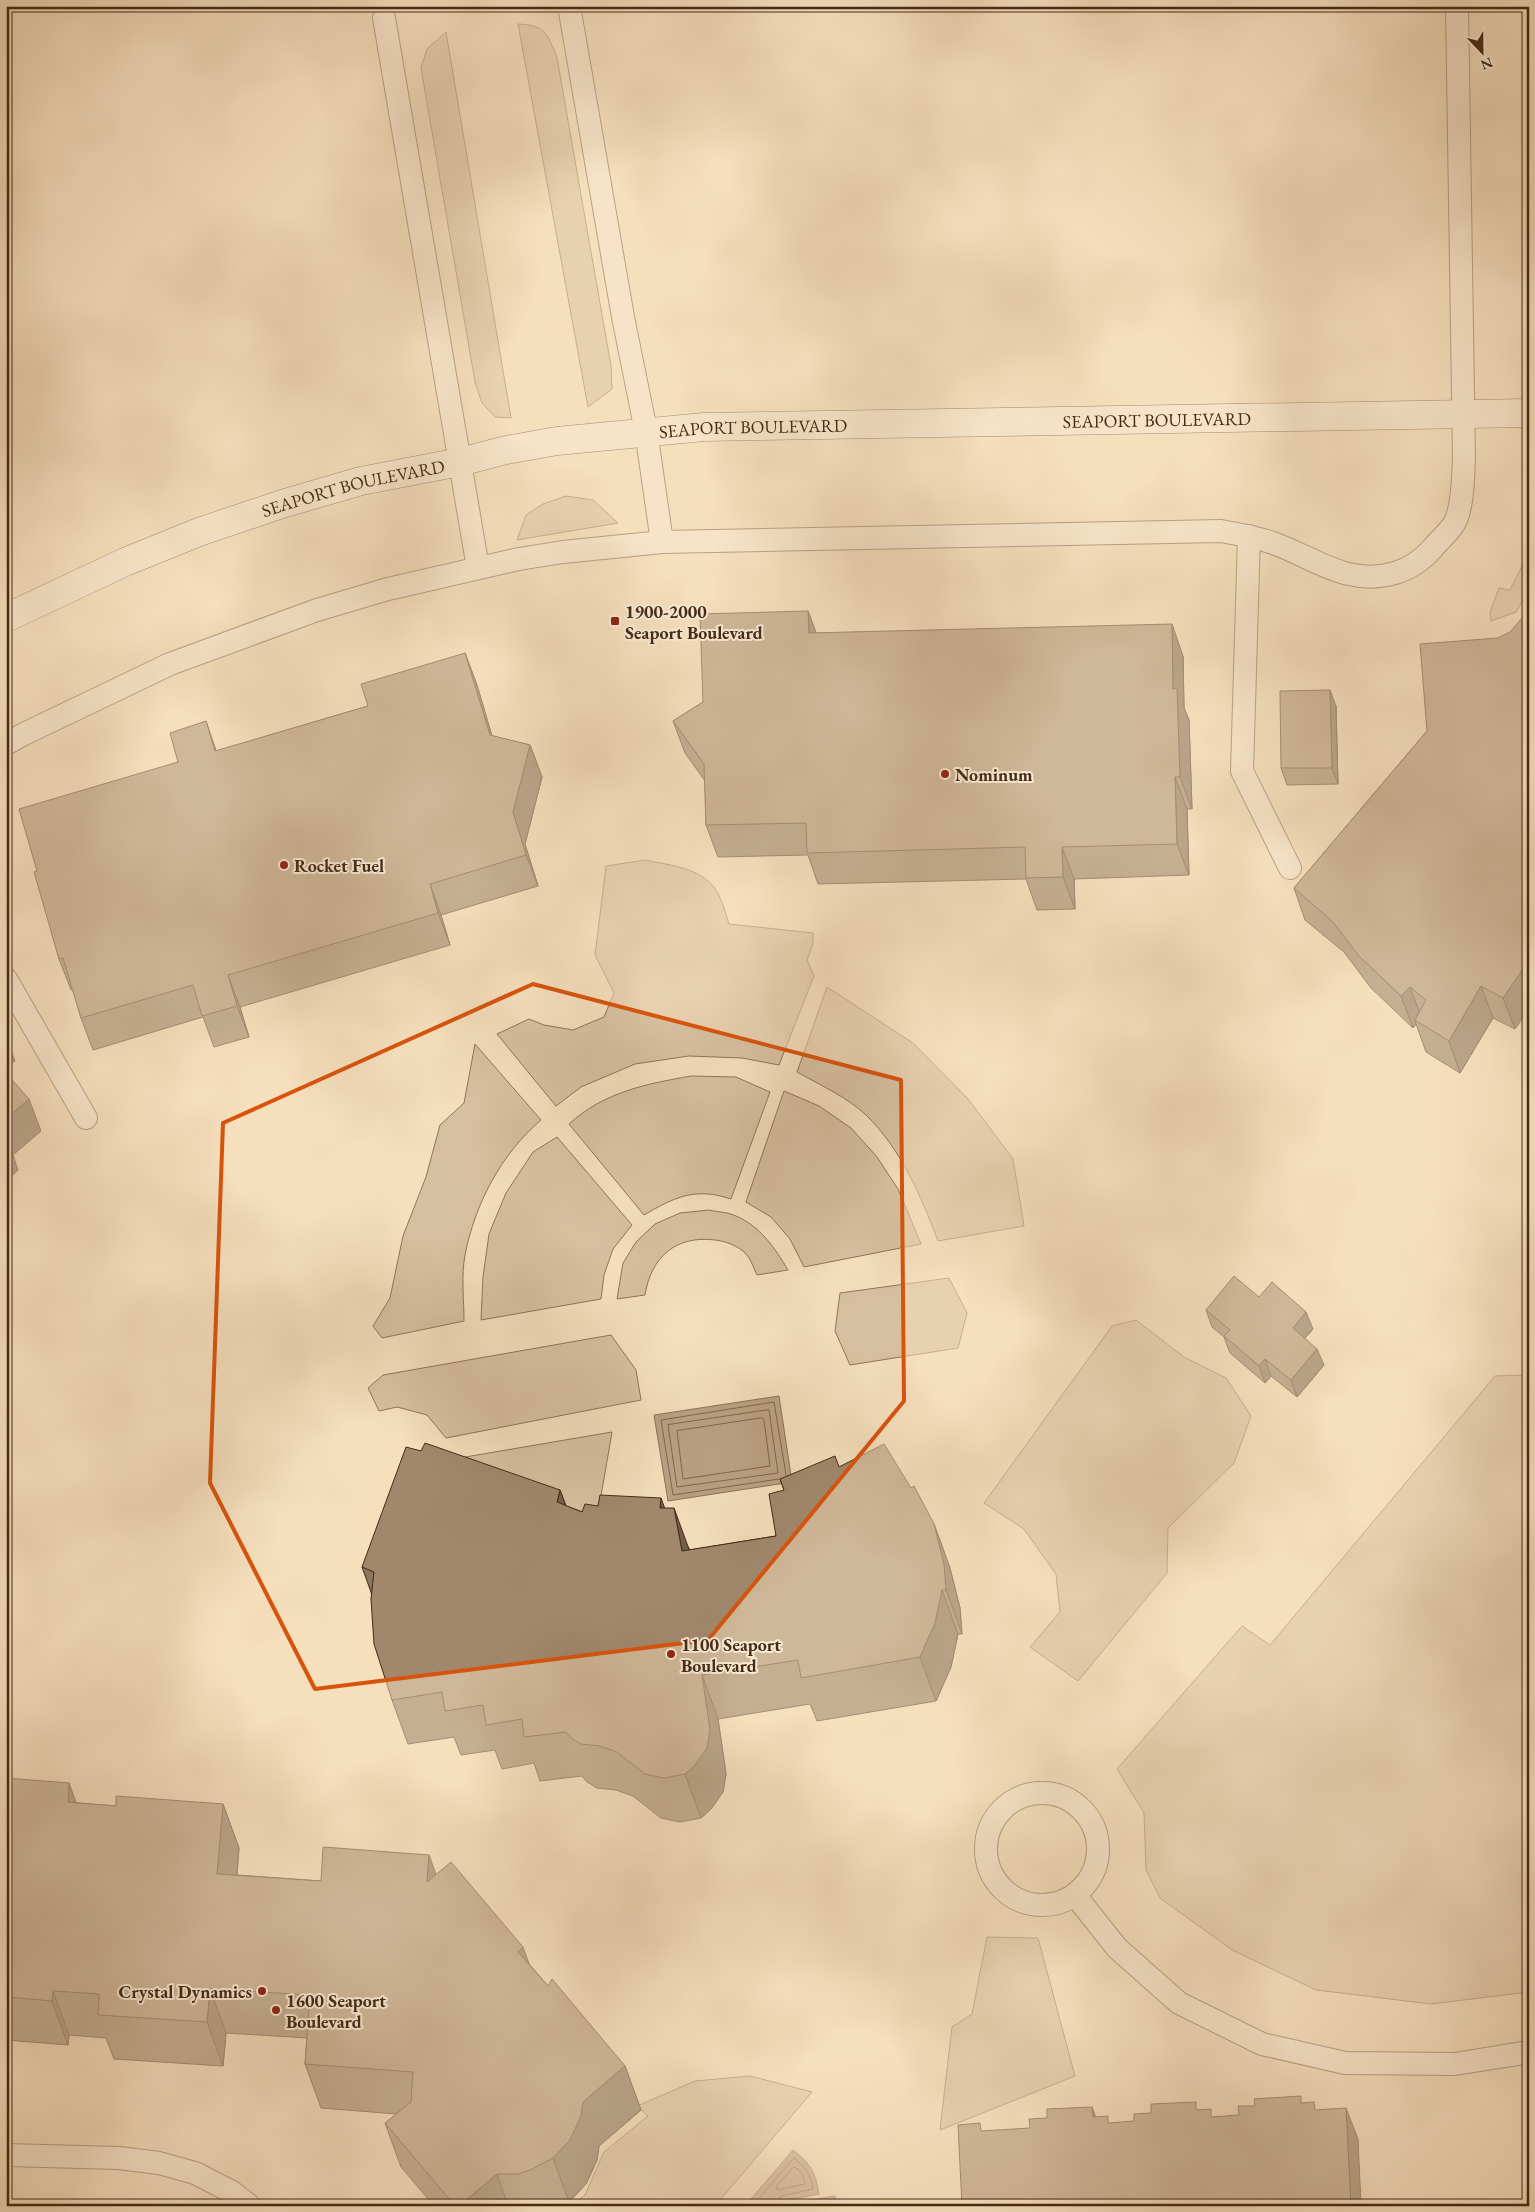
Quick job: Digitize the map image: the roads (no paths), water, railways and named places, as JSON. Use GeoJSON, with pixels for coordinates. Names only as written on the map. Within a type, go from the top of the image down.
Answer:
{"type":"FeatureCollection","features":[{"type":"Feature","properties":{"kind":"main road","name":"SEAPORT BOULEVARD"},"geometry":{"type":"LineString","coordinates":[[6,618],[60,591],[199,532],[282,504],[361,481],[557,441],[646,431],[704,427],[1529,413]]}},
{"type":"Feature","properties":{"kind":"lane"},"geometry":{"type":"LineString","coordinates":[[569,6],[623,317],[646,431],[662,542]]}},
{"type":"Feature","properties":{"kind":"lane"},"geometry":{"type":"LineString","coordinates":[[6,744],[170,664],[236,638],[317,610],[388,589],[478,568],[563,552],[662,542],[1221,531],[1273,543],[1351,576],[1378,578],[1404,571],[1424,558],[1456,520],[1462,487],[1463,413],[1457,6]]}},
{"type":"Feature","properties":{"kind":"lane"},"geometry":{"type":"LineString","coordinates":[[384,18],[478,568]]}},
{"type":"Feature","properties":{"kind":"lane"},"geometry":{"type":"LineString","coordinates":[[1249,536],[1242,771],[1290,868]]}},
{"type":"Feature","properties":{"kind":"lane"},"geometry":{"type":"LineString","coordinates":[[6,979],[86,1118]]}},
{"type":"Feature","properties":{"kind":"lane"},"geometry":{"type":"LineString","coordinates":[[1051,1793],[1068,1799],[1084,1811],[1094,1827],[1098,1845],[1097,1864],[1088,1881],[1075,1895],[1059,1903],[1041,1906],[1022,1902],[1007,1894],[994,1880],[986,1863],[985,1845],[989,1827],[999,1812],[1014,1800],[1032,1794],[1051,1793]]}},
{"type":"Feature","properties":{"kind":"lane"},"geometry":{"type":"LineString","coordinates":[[1075,1895],[1117,1948],[1179,2003],[1262,2044],[1345,2063],[1455,2064],[1529,2052]]}},
{"type":"Feature","properties":{"kind":"lane"},"geometry":{"type":"LineString","coordinates":[[6,2155],[119,2158],[159,2163],[195,2173],[232,2192],[250,2206]]}},
{"type":"Feature","properties":{"kind":"water"},"geometry":{"type":"Polygon","coordinates":[[[779,1396],[792,1482],[668,1501],[654,1415],[779,1396]]]}},
{"type":"Feature","properties":{"kind":"water"},"geometry":{"type":"Polygon","coordinates":[[[793,2150],[811,2169],[819,2194],[783,2201],[783,2206],[745,2206],[793,2150]]]}},
{"type":"Feature","properties":{"kind":"water"},"geometry":{"type":"Polygon","coordinates":[[[835,2196],[836,2206],[786,2206],[785,2204],[835,2196]]]}},
{"type":"Feature","properties":{"kind":"place","name":"1900-2000 Seaport Boulevard"},"geometry":{"type":"Point","coordinates":[615,621]}},
{"type":"Feature","properties":{"kind":"place","name":"Nominum"},"geometry":{"type":"Point","coordinates":[945,774]}},
{"type":"Feature","properties":{"kind":"place","name":"Rocket Fuel"},"geometry":{"type":"Point","coordinates":[284,865]}},
{"type":"Feature","properties":{"kind":"place","name":"1100 Seaport Boulevard"},"geometry":{"type":"Point","coordinates":[671,1654]}},
{"type":"Feature","properties":{"kind":"place","name":"Crystal Dynamics"},"geometry":{"type":"Point","coordinates":[262,1991]}},
{"type":"Feature","properties":{"kind":"place","name":"1600 Seaport Boulevard"},"geometry":{"type":"Point","coordinates":[276,2010]}}]}
